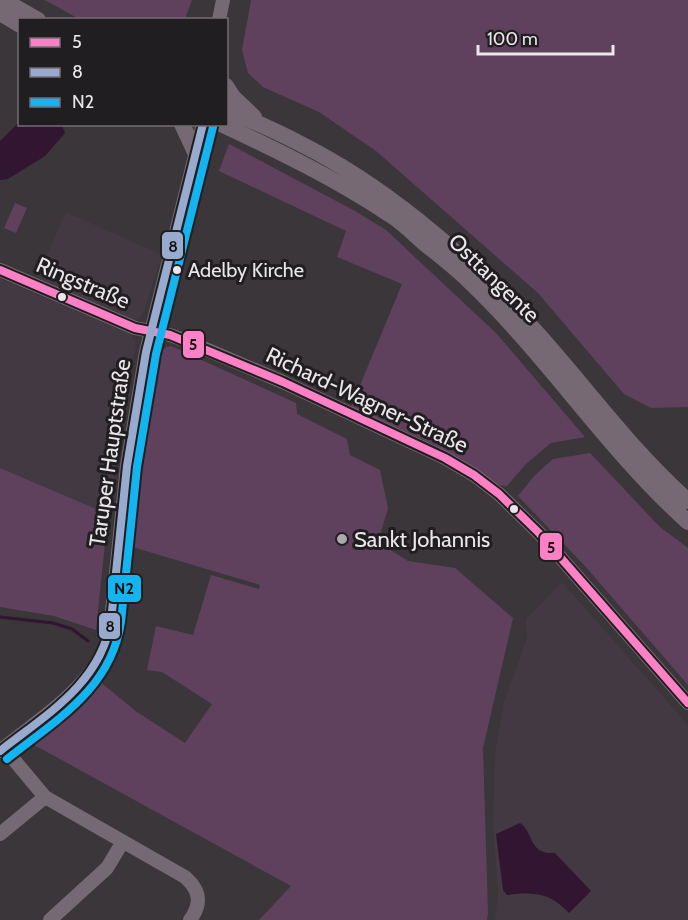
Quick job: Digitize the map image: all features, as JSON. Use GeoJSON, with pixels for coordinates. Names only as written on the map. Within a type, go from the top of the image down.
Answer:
{"type":"FeatureCollection","features":[{"type":"Feature","properties":{"kind":"main road"},"geometry":{"type":"LineString","coordinates":[[3,0],[34,18]]}},
{"type":"Feature","properties":{"kind":"main road"},"geometry":{"type":"LineString","coordinates":[[0,13],[18,24]]}},
{"type":"Feature","properties":{"kind":"main road"},"geometry":{"type":"LineString","coordinates":[[228,88],[245,109],[266,127]]}},
{"type":"Feature","properties":{"kind":"main road","name":"Osttangente"},"geometry":{"type":"LineString","coordinates":[[228,110],[298,142],[357,177],[398,206],[477,271],[527,321],[628,440],[688,501]]}},
{"type":"Feature","properties":{"kind":"main road"},"geometry":{"type":"LineString","coordinates":[[183,126],[196,154]]}},
{"type":"Feature","properties":{"kind":"main road","name":"Osttangente"},"geometry":{"type":"LineString","coordinates":[[225,126],[289,156],[391,215],[468,280],[516,329],[614,448],[664,501],[688,522]]}},
{"type":"Feature","properties":{"kind":"street"},"geometry":{"type":"LineString","coordinates":[[219,18],[223,0]]}},
{"type":"Feature","properties":{"kind":"street","name":"Taruper Hauptstraße"},"geometry":{"type":"LineString","coordinates":[[2,749],[73,691],[102,656],[108,640],[126,466],[151,331],[203,126]]}},
{"type":"Feature","properties":{"kind":"street","name":"Ringstraße"},"geometry":{"type":"LineString","coordinates":[[0,270],[135,328],[151,331]]}},
{"type":"Feature","properties":{"kind":"street","name":"Richard-Wagner-Straße"},"geometry":{"type":"LineString","coordinates":[[151,331],[191,343],[284,382],[436,453],[474,476],[499,494],[539,533],[688,703]]}},
{"type":"Feature","properties":{"kind":"street"},"geometry":{"type":"LineString","coordinates":[[2,749],[45,797],[185,877],[193,884],[199,903],[190,920]]}},
{"type":"Feature","properties":{"kind":"street"},"geometry":{"type":"LineString","coordinates":[[0,834],[45,797]]}},
{"type":"Feature","properties":{"kind":"street"},"geometry":{"type":"LineString","coordinates":[[50,920],[107,868],[122,843]]}},
{"type":"Feature","properties":{"kind":"shaded area"},"geometry":{"type":"Polygon","coordinates":[[[45,0],[192,0],[185,18],[77,18],[45,0]]]}},
{"type":"Feature","properties":{"kind":"shaded area"},"geometry":{"type":"Polygon","coordinates":[[[251,0],[688,0],[688,407],[651,408],[624,394],[538,293],[376,151],[319,112],[263,87],[248,73],[242,50],[251,0]]]}},
{"type":"Feature","properties":{"kind":"shaded area"},"geometry":{"type":"Polygon","coordinates":[[[18,123],[18,126],[62,126],[65,133],[45,156],[8,179],[0,180],[0,141],[18,123]]]}},
{"type":"Feature","properties":{"kind":"shaded area"},"geometry":{"type":"Polygon","coordinates":[[[229,144],[386,230],[496,333],[585,437],[551,443],[526,464],[507,486],[497,485],[435,445],[351,407],[402,284],[337,257],[346,231],[219,171],[229,144]]]}},
{"type":"Feature","properties":{"kind":"shaded area"},"geometry":{"type":"Polygon","coordinates":[[[15,203],[27,208],[16,233],[4,228],[15,203]]]}},
{"type":"Feature","properties":{"kind":"shaded area"},"geometry":{"type":"Polygon","coordinates":[[[66,212],[162,255],[143,314],[138,319],[130,320],[36,279],[66,212]]]}},
{"type":"Feature","properties":{"kind":"shaded area"},"geometry":{"type":"Polygon","coordinates":[[[0,279],[129,333],[135,340],[136,348],[122,414],[108,514],[0,468],[0,279]]]}},
{"type":"Feature","properties":{"kind":"shaded area"},"geometry":{"type":"Polygon","coordinates":[[[171,346],[296,403],[297,414],[347,439],[350,455],[380,470],[388,508],[378,542],[408,561],[455,568],[513,618],[483,748],[487,920],[259,920],[291,886],[27,741],[88,693],[99,681],[137,712],[185,743],[212,704],[162,672],[147,670],[156,626],[193,635],[211,575],[259,589],[260,585],[129,546],[125,540],[151,366],[158,353],[171,346]]]}},
{"type":"Feature","properties":{"kind":"shaded area"},"geometry":{"type":"Polygon","coordinates":[[[590,453],[660,527],[688,548],[688,685],[585,566],[518,496],[535,475],[553,459],[590,453]]]}},
{"type":"Feature","properties":{"kind":"shaded area"},"geometry":{"type":"Polygon","coordinates":[[[0,468],[108,514],[96,630],[54,616],[0,607],[0,468]]]}},
{"type":"Feature","properties":{"kind":"shaded area"},"geometry":{"type":"Polygon","coordinates":[[[562,582],[688,725],[688,920],[495,920],[498,893],[493,825],[495,754],[504,702],[527,638],[526,619],[562,582]]]}},
{"type":"Feature","properties":{"kind":"shaded area"},"geometry":{"type":"Polygon","coordinates":[[[520,823],[536,847],[546,853],[555,853],[591,891],[569,913],[548,897],[533,894],[507,895],[503,890],[496,834],[520,823]]]}},
{"type":"Feature","properties":{"kind":"waterway"},"geometry":{"type":"LineString","coordinates":[[0,617],[53,623],[72,629],[88,641]]}},
{"type":"Feature","properties":{"kind":"transit line","name":"8"},"geometry":{"type":"LineString","coordinates":[[0,751],[69,696],[96,663],[105,643],[111,621],[127,466],[146,352],[202,126]]}},
{"type":"Feature","properties":{"kind":"transit line","name":"N2"},"geometry":{"type":"LineString","coordinates":[[7,759],[79,701],[106,666],[115,646],[121,622],[137,467],[156,354],[213,127]]}},
{"type":"Feature","properties":{"kind":"transit line","name":"5"},"geometry":{"type":"LineString","coordinates":[[0,270],[135,328],[170,335],[283,382],[445,458],[474,475],[499,494],[539,533],[688,703]]}},
{"type":"Feature","properties":{"kind":"place","name":"Adelby Kirche"},"geometry":{"type":"Point","coordinates":[177,270]}},
{"type":"Feature","properties":{"kind":"place","name":"Sankt Johannis"},"geometry":{"type":"Point","coordinates":[342,539]}}]}
